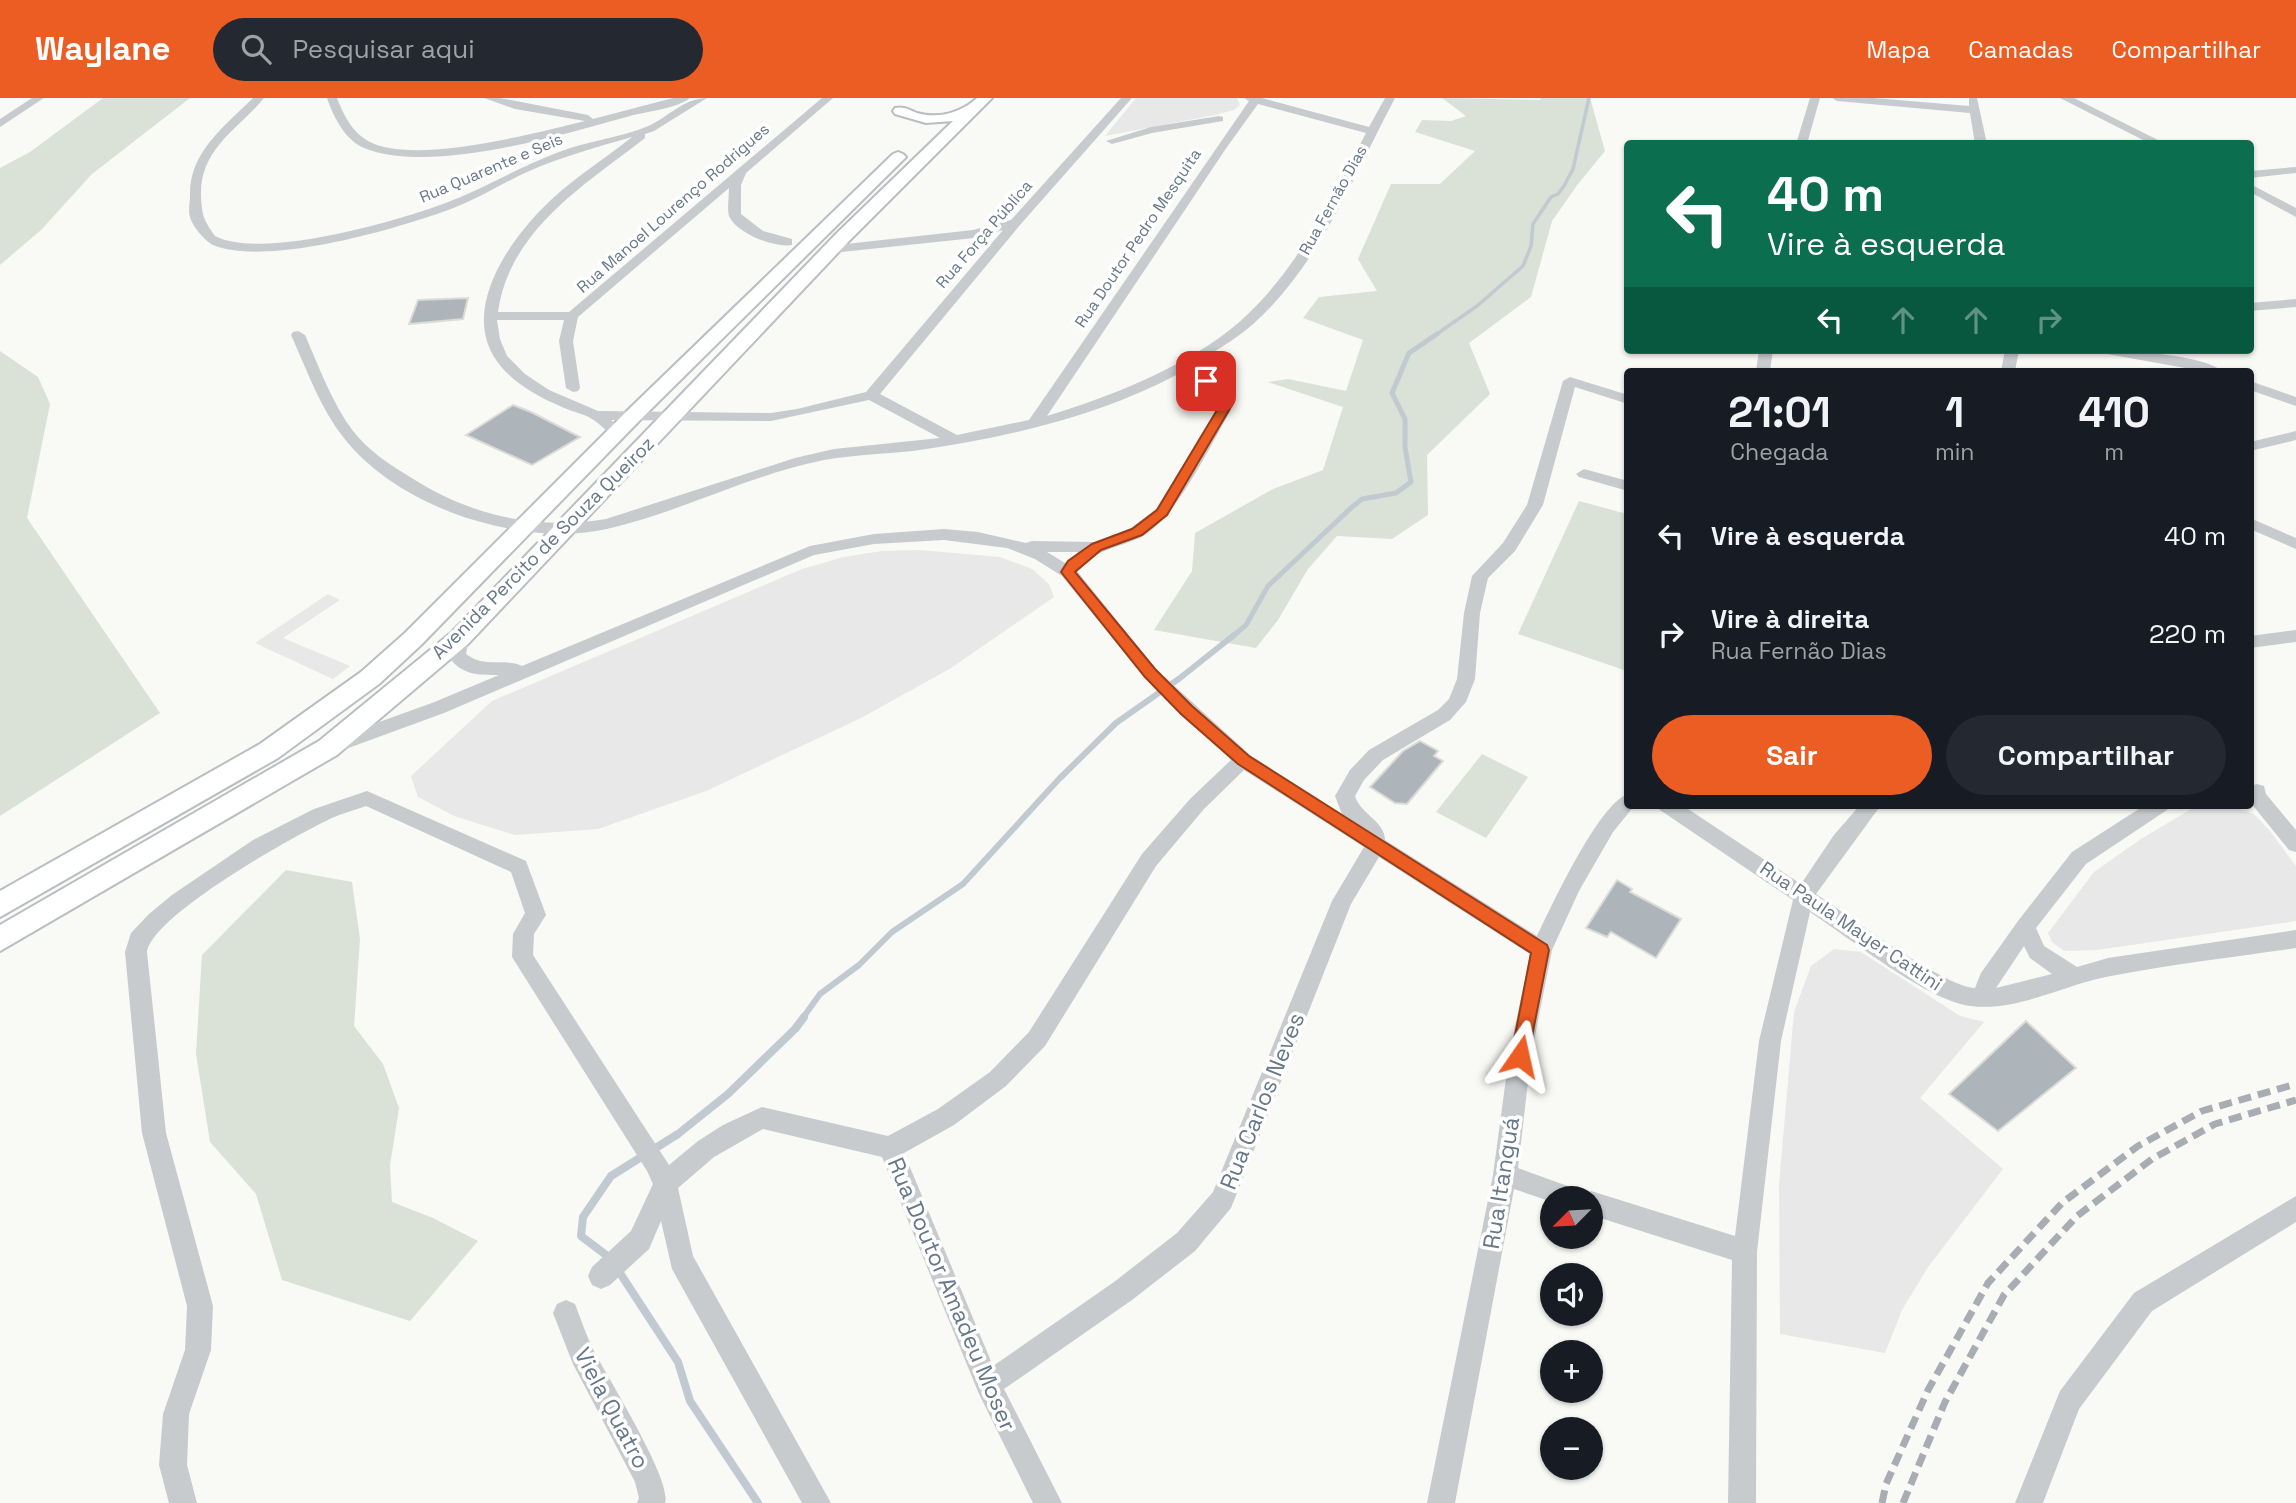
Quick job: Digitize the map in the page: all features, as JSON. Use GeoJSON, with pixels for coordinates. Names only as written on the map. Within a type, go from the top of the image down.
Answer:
{"type":"FeatureCollection","features":[{"type":"Feature","properties":{"kind":"main road"},"geometry":{"type":"LineString","coordinates":[[889,98],[915,137]]}},
{"type":"Feature","properties":{"kind":"main road","name":"Avenida Percito de Souza Queiroz"},"geometry":{"type":"LineString","coordinates":[[0,939],[328,748],[460,638],[966,104],[985,98]]}},
{"type":"Feature","properties":{"kind":"main road"},"geometry":{"type":"LineString","coordinates":[[900,111],[917,118],[938,119],[966,104]]}},
{"type":"Feature","properties":{"kind":"main road","name":"Avenida Percito de Souza Queiroz"},"geometry":{"type":"LineString","coordinates":[[0,905],[269,751],[323,714],[413,639],[511,532],[618,432],[800,245],[874,180],[915,137],[938,119]]}},
{"type":"Feature","properties":{"kind":"main road"},"geometry":{"type":"LineString","coordinates":[[837,243],[839,222],[872,190],[874,180]]}},
{"type":"Feature","properties":{"kind":"street"},"geometry":{"type":"LineString","coordinates":[[0,124],[39,98]]}},
{"type":"Feature","properties":{"kind":"street","name":"Rua Quarente e Seis"},"geometry":{"type":"LineString","coordinates":[[259,98],[205,153],[195,178],[196,218],[211,239],[219,243],[257,248],[319,241],[393,223],[446,207],[485,191],[522,170],[577,149],[650,129],[702,98]]}},
{"type":"Feature","properties":{"kind":"street"},"geometry":{"type":"LineString","coordinates":[[332,98],[337,114],[367,145],[391,152],[432,154],[462,150],[598,120],[685,98]]}},
{"type":"Feature","properties":{"kind":"street"},"geometry":{"type":"LineString","coordinates":[[489,98],[515,106],[650,129]]}},
{"type":"Feature","properties":{"kind":"street","name":"Rua Manoel Lourenço Rodrigues"},"geometry":{"type":"LineString","coordinates":[[576,408],[566,341],[572,316],[828,98]]}},
{"type":"Feature","properties":{"kind":"street","name":"Rua Força Pública"},"geometry":{"type":"LineString","coordinates":[[871,395],[1016,222],[1127,98]]}},
{"type":"Feature","properties":{"kind":"street","name":"Rua Fernão Dias"},"geometry":{"type":"LineString","coordinates":[[1152,384],[1253,317],[1286,280],[1314,242],[1390,98]]}},
{"type":"Feature","properties":{"kind":"street"},"geometry":{"type":"LineString","coordinates":[[1802,140],[1815,98]]}},
{"type":"Feature","properties":{"kind":"street"},"geometry":{"type":"LineString","coordinates":[[1837,98],[1975,110]]}},
{"type":"Feature","properties":{"kind":"street"},"geometry":{"type":"LineString","coordinates":[[1973,98],[1981,140]]}},
{"type":"Feature","properties":{"kind":"street"},"geometry":{"type":"LineString","coordinates":[[2065,98],[2153,140]]}},
{"type":"Feature","properties":{"kind":"street"},"geometry":{"type":"LineString","coordinates":[[1254,99],[1371,131]]}},
{"type":"Feature","properties":{"kind":"street","name":"Rua Doutor Pedro Mesquita"},"geometry":{"type":"LineString","coordinates":[[1035,422],[1254,99]]}},
{"type":"Feature","properties":{"kind":"street"},"geometry":{"type":"LineString","coordinates":[[1080,152],[1151,130],[1219,119],[1239,120]]}},
{"type":"Feature","properties":{"kind":"street"},"geometry":{"type":"LineString","coordinates":[[618,432],[596,415],[557,399],[525,380],[500,356],[493,340],[491,316],[497,286],[524,237],[546,211],[650,129]]}},
{"type":"Feature","properties":{"kind":"street"},"geometry":{"type":"LineString","coordinates":[[1091,139],[1112,141]]}},
{"type":"Feature","properties":{"kind":"street"},"geometry":{"type":"LineString","coordinates":[[2254,175],[2296,170]]}},
{"type":"Feature","properties":{"kind":"street"},"geometry":{"type":"LineString","coordinates":[[741,172],[733,210],[739,220],[770,239],[800,245]]}},
{"type":"Feature","properties":{"kind":"street"},"geometry":{"type":"LineString","coordinates":[[2254,189],[2296,213]]}},
{"type":"Feature","properties":{"kind":"street"},"geometry":{"type":"LineString","coordinates":[[714,195],[723,193],[734,196]]}},
{"type":"Feature","properties":{"kind":"street"},"geometry":{"type":"LineString","coordinates":[[837,243],[888,242],[974,234],[1016,222]]}},
{"type":"Feature","properties":{"kind":"street"},"geometry":{"type":"LineString","coordinates":[[974,234],[1000,242]]}},
{"type":"Feature","properties":{"kind":"street"},"geometry":{"type":"LineString","coordinates":[[2254,307],[2296,303]]}},
{"type":"Feature","properties":{"kind":"street","name":"Rua Manoel Lourenço Rodrigues"},"geometry":{"type":"LineString","coordinates":[[491,316],[572,316]]}},
{"type":"Feature","properties":{"kind":"street"},"geometry":{"type":"LineString","coordinates":[[298,335],[330,403],[357,445],[379,465],[430,496],[511,532],[604,525],[822,456],[955,440],[1035,422],[1117,398],[1152,384],[1206,381]]}},
{"type":"Feature","properties":{"kind":"street"},"geometry":{"type":"LineString","coordinates":[[2128,354],[2201,368]]}},
{"type":"Feature","properties":{"kind":"street"},"geometry":{"type":"LineString","coordinates":[[1068,572],[1073,564],[1097,547],[1137,532],[1162,512],[1226,405],[1225,393],[1180,367]]}},
{"type":"Feature","properties":{"kind":"street"},"geometry":{"type":"LineString","coordinates":[[1376,846],[1375,834],[1348,807],[1345,796],[1357,775],[1377,755],[1444,715],[1457,702],[1465,679],[1472,613],[1480,576],[1509,547],[1535,505],[1570,382],[1624,399]]}},
{"type":"Feature","properties":{"kind":"street"},"geometry":{"type":"LineString","coordinates":[[2254,386],[2296,402]]}},
{"type":"Feature","properties":{"kind":"street"},"geometry":{"type":"LineString","coordinates":[[557,399],[573,388]]}},
{"type":"Feature","properties":{"kind":"street"},"geometry":{"type":"LineString","coordinates":[[596,415],[771,417],[871,395],[955,440]]}},
{"type":"Feature","properties":{"kind":"street"},"geometry":{"type":"LineString","coordinates":[[1050,399],[1056,408],[1070,412]]}},
{"type":"Feature","properties":{"kind":"street"},"geometry":{"type":"LineString","coordinates":[[2254,446],[2296,435]]}},
{"type":"Feature","properties":{"kind":"street"},"geometry":{"type":"LineString","coordinates":[[1584,474],[1624,485]]}},
{"type":"Feature","properties":{"kind":"street"},"geometry":{"type":"LineString","coordinates":[[2254,525],[2296,544]]}},
{"type":"Feature","properties":{"kind":"street"},"geometry":{"type":"LineString","coordinates":[[328,748],[438,708],[810,551],[867,539],[928,535],[1020,545],[1097,547]]}},
{"type":"Feature","properties":{"kind":"street"},"geometry":{"type":"LineString","coordinates":[[1020,545],[1053,561],[1068,572],[1155,678],[1243,760],[1541,950]]}},
{"type":"Feature","properties":{"kind":"street"},"geometry":{"type":"LineString","coordinates":[[2254,641],[2296,636]]}},
{"type":"Feature","properties":{"kind":"street"},"geometry":{"type":"LineString","coordinates":[[460,638],[457,656],[474,669],[498,671],[533,667]]}},
{"type":"Feature","properties":{"kind":"street","name":"Rua Doutor Amadeu Moser"},"geometry":{"type":"LineString","coordinates":[[1048,1503],[988,1385],[890,1148],[947,1117],[998,1079],[1037,1039],[1149,859],[1197,804],[1243,760]]}},
{"type":"Feature","properties":{"kind":"street"},"geometry":{"type":"LineString","coordinates":[[2257,792],[2256,795],[2296,844]]}},
{"type":"Feature","properties":{"kind":"street"},"geometry":{"type":"LineString","coordinates":[[183,1503],[173,1465],[176,1414],[198,1350],[200,1306],[154,1133],[136,951],[138,939],[179,901],[260,846],[321,814],[368,798],[519,867],[536,915],[526,927],[520,944],[523,957],[639,1133],[660,1173],[681,1260],[817,1503]]}},
{"type":"Feature","properties":{"kind":"street","name":"Rua Itanguá"},"geometry":{"type":"LineString","coordinates":[[1441,1503],[1505,1175],[1520,1056],[1541,950],[1571,887],[1606,827],[1624,806]]}},
{"type":"Feature","properties":{"kind":"street","name":"Rua Paula Mayer Cattini"},"geometry":{"type":"LineString","coordinates":[[1673,809],[1933,983],[1953,993],[1981,998],[2004,997],[2108,967],[2296,939]]}},
{"type":"Feature","properties":{"kind":"street"},"geometry":{"type":"LineString","coordinates":[[1742,1503],[1745,1252],[1770,1041],[1804,895],[1868,809]]}},
{"type":"Feature","properties":{"kind":"street"},"geometry":{"type":"LineString","coordinates":[[1981,998],[1999,965],[2079,858],[2154,809]]}},
{"type":"Feature","properties":{"kind":"street","name":"Rua Carlos Neves"},"geometry":{"type":"LineString","coordinates":[[988,1385],[1124,1291],[1186,1242],[1222,1200],[1342,901],[1376,846]]}},
{"type":"Feature","properties":{"kind":"street"},"geometry":{"type":"LineString","coordinates":[[2025,928],[2037,953],[2046,983]]}},
{"type":"Feature","properties":{"kind":"street"},"geometry":{"type":"LineString","coordinates":[[2037,953],[2073,976]]}},
{"type":"Feature","properties":{"kind":"street"},"geometry":{"type":"LineString","coordinates":[[1999,965],[2018,993]]}},
{"type":"Feature","properties":{"kind":"street"},"geometry":{"type":"LineString","coordinates":[[601,1276],[640,1240],[660,1173],[762,1118],[890,1148]]}},
{"type":"Feature","properties":{"kind":"street"},"geometry":{"type":"LineString","coordinates":[[1505,1175],[1540,1187]]}},
{"type":"Feature","properties":{"kind":"street"},"geometry":{"type":"LineString","coordinates":[[1603,1207],[1745,1252]]}},
{"type":"Feature","properties":{"kind":"street"},"geometry":{"type":"LineString","coordinates":[[2029,1503],[2069,1400],[2143,1302],[2296,1208]]}},
{"type":"Feature","properties":{"kind":"street","name":"Viela Quatro"},"geometry":{"type":"LineString","coordinates":[[566,1313],[582,1355],[648,1478],[653,1498],[651,1503]]}},
{"type":"Feature","properties":{"kind":"shaded area"},"geometry":{"type":"Polygon","coordinates":[[[103,98],[190,98],[92,174],[41,230],[0,265],[0,168],[30,152],[103,98]]]}},
{"type":"Feature","properties":{"kind":"shaded area"},"geometry":{"type":"Polygon","coordinates":[[[1136,98],[1237,98],[1240,105],[1234,110],[1215,115],[1105,136],[1136,98]]]}},
{"type":"Feature","properties":{"kind":"shaded area"},"geometry":{"type":"Polygon","coordinates":[[[1442,98],[1590,98],[1605,151],[1552,221],[1531,297],[1469,343],[1490,394],[1427,455],[1428,515],[1392,539],[1337,536],[1308,569],[1278,620],[1256,648],[1154,630],[1192,571],[1195,533],[1273,489],[1323,470],[1343,407],[1268,382],[1288,379],[1346,391],[1363,340],[1303,318],[1319,297],[1377,291],[1358,259],[1391,184],[1440,184],[1475,151],[1415,132],[1422,120],[1451,121],[1466,116],[1442,98]]]}},
{"type":"Feature","properties":{"kind":"shaded area"},"geometry":{"type":"Polygon","coordinates":[[[0,351],[38,377],[50,404],[27,518],[160,713],[0,816],[0,351]]]}},
{"type":"Feature","properties":{"kind":"shaded area"},"geometry":{"type":"Polygon","coordinates":[[[1579,501],[1624,513],[1624,670],[1518,634],[1579,501]]]}},
{"type":"Feature","properties":{"kind":"shaded area"},"geometry":{"type":"Polygon","coordinates":[[[919,550],[1000,557],[1032,569],[1049,584],[1054,597],[951,668],[861,718],[706,791],[598,829],[515,835],[454,816],[418,797],[411,776],[492,701],[802,569],[844,557],[882,551],[919,550]]]}},
{"type":"Feature","properties":{"kind":"shaded area"},"geometry":{"type":"Polygon","coordinates":[[[328,594],[340,600],[283,638],[350,666],[333,679],[255,643],[328,594]]]}},
{"type":"Feature","properties":{"kind":"shaded area"},"geometry":{"type":"Polygon","coordinates":[[[1482,754],[1528,777],[1486,838],[1436,812],[1482,754]]]}},
{"type":"Feature","properties":{"kind":"shaded area"},"geometry":{"type":"Polygon","coordinates":[[[2191,809],[2238,809],[2254,814],[2296,866],[2296,921],[2097,950],[2064,951],[2052,942],[2048,933],[2094,872],[2141,839],[2191,809]]]}},
{"type":"Feature","properties":{"kind":"shaded area"},"geometry":{"type":"Polygon","coordinates":[[[286,870],[352,882],[360,939],[354,1026],[383,1064],[399,1108],[390,1165],[392,1202],[433,1218],[478,1241],[410,1321],[282,1280],[256,1194],[210,1142],[196,1054],[202,955],[286,870]]]}},
{"type":"Feature","properties":{"kind":"shaded area"},"geometry":{"type":"Polygon","coordinates":[[[1834,949],[1861,952],[1960,1016],[1984,1022],[1920,1098],[2003,1169],[1928,1267],[1902,1310],[1885,1353],[1780,1334],[1779,1185],[1794,1012],[1811,966],[1834,949]]]}},
{"type":"Feature","properties":{"kind":"building"},"geometry":{"type":"Polygon","coordinates":[[[468,298],[463,319],[409,324],[418,300],[468,298]]]}},
{"type":"Feature","properties":{"kind":"building"},"geometry":{"type":"Polygon","coordinates":[[[513,405],[580,437],[532,465],[466,435],[513,405]]]}},
{"type":"Feature","properties":{"kind":"building"},"geometry":{"type":"Polygon","coordinates":[[[1420,741],[1438,751],[1434,756],[1443,761],[1407,804],[1395,803],[1370,787],[1403,751],[1420,741]]]}},
{"type":"Feature","properties":{"kind":"building"},"geometry":{"type":"Polygon","coordinates":[[[1617,880],[1632,889],[1630,892],[1681,919],[1656,958],[1611,932],[1607,937],[1586,928],[1617,880]]]}},
{"type":"Feature","properties":{"kind":"building"},"geometry":{"type":"Polygon","coordinates":[[[2026,1021],[2076,1068],[1998,1131],[1949,1094],[2026,1021]]]}},
{"type":"Feature","properties":{"kind":"waterway"},"geometry":{"type":"LineString","coordinates":[[1434,336],[1477,306],[1523,266],[1531,246],[1533,224],[1551,197],[1558,194],[1564,186],[1573,169],[1589,98]]}},
{"type":"Feature","properties":{"kind":"waterway"},"geometry":{"type":"LineString","coordinates":[[1232,637],[1246,625],[1268,586],[1351,508],[1362,499],[1396,493],[1411,482],[1405,447],[1405,419],[1392,393],[1409,353],[1437,334]]}},
{"type":"Feature","properties":{"kind":"waterway"},"geometry":{"type":"LineString","coordinates":[[802,1019],[820,994],[859,965],[892,932],[963,884],[1059,779],[1116,723],[1180,678],[1234,635]]}},
{"type":"Feature","properties":{"kind":"waterway"},"geometry":{"type":"LineString","coordinates":[[610,1258],[581,1236],[583,1217],[611,1176],[678,1134],[728,1094],[804,1017]]}},
{"type":"Feature","properties":{"kind":"waterway"},"geometry":{"type":"LineString","coordinates":[[618,1270],[678,1362],[690,1401],[758,1503]]}},
{"type":"Feature","properties":{"kind":"railway"},"geometry":{"type":"LineString","coordinates":[[1882,1503],[1886,1484],[1928,1390],[1988,1283],[2062,1203],[2138,1146],[2202,1111],[2296,1084]]}},
{"type":"Feature","properties":{"kind":"railway"},"geometry":{"type":"LineString","coordinates":[[1903,1503],[1945,1402],[2004,1295],[2077,1216],[2152,1159],[2215,1124],[2296,1100]]}},
{"type":"Feature","properties":{"kind":"route"},"geometry":{"type":"LineString","coordinates":[[1206,381],[1225,393],[1226,405],[1162,512],[1137,532],[1097,547],[1073,564],[1068,572],[1150,673],[1186,710],[1243,760],[1541,950],[1520,1056]]}}]}
